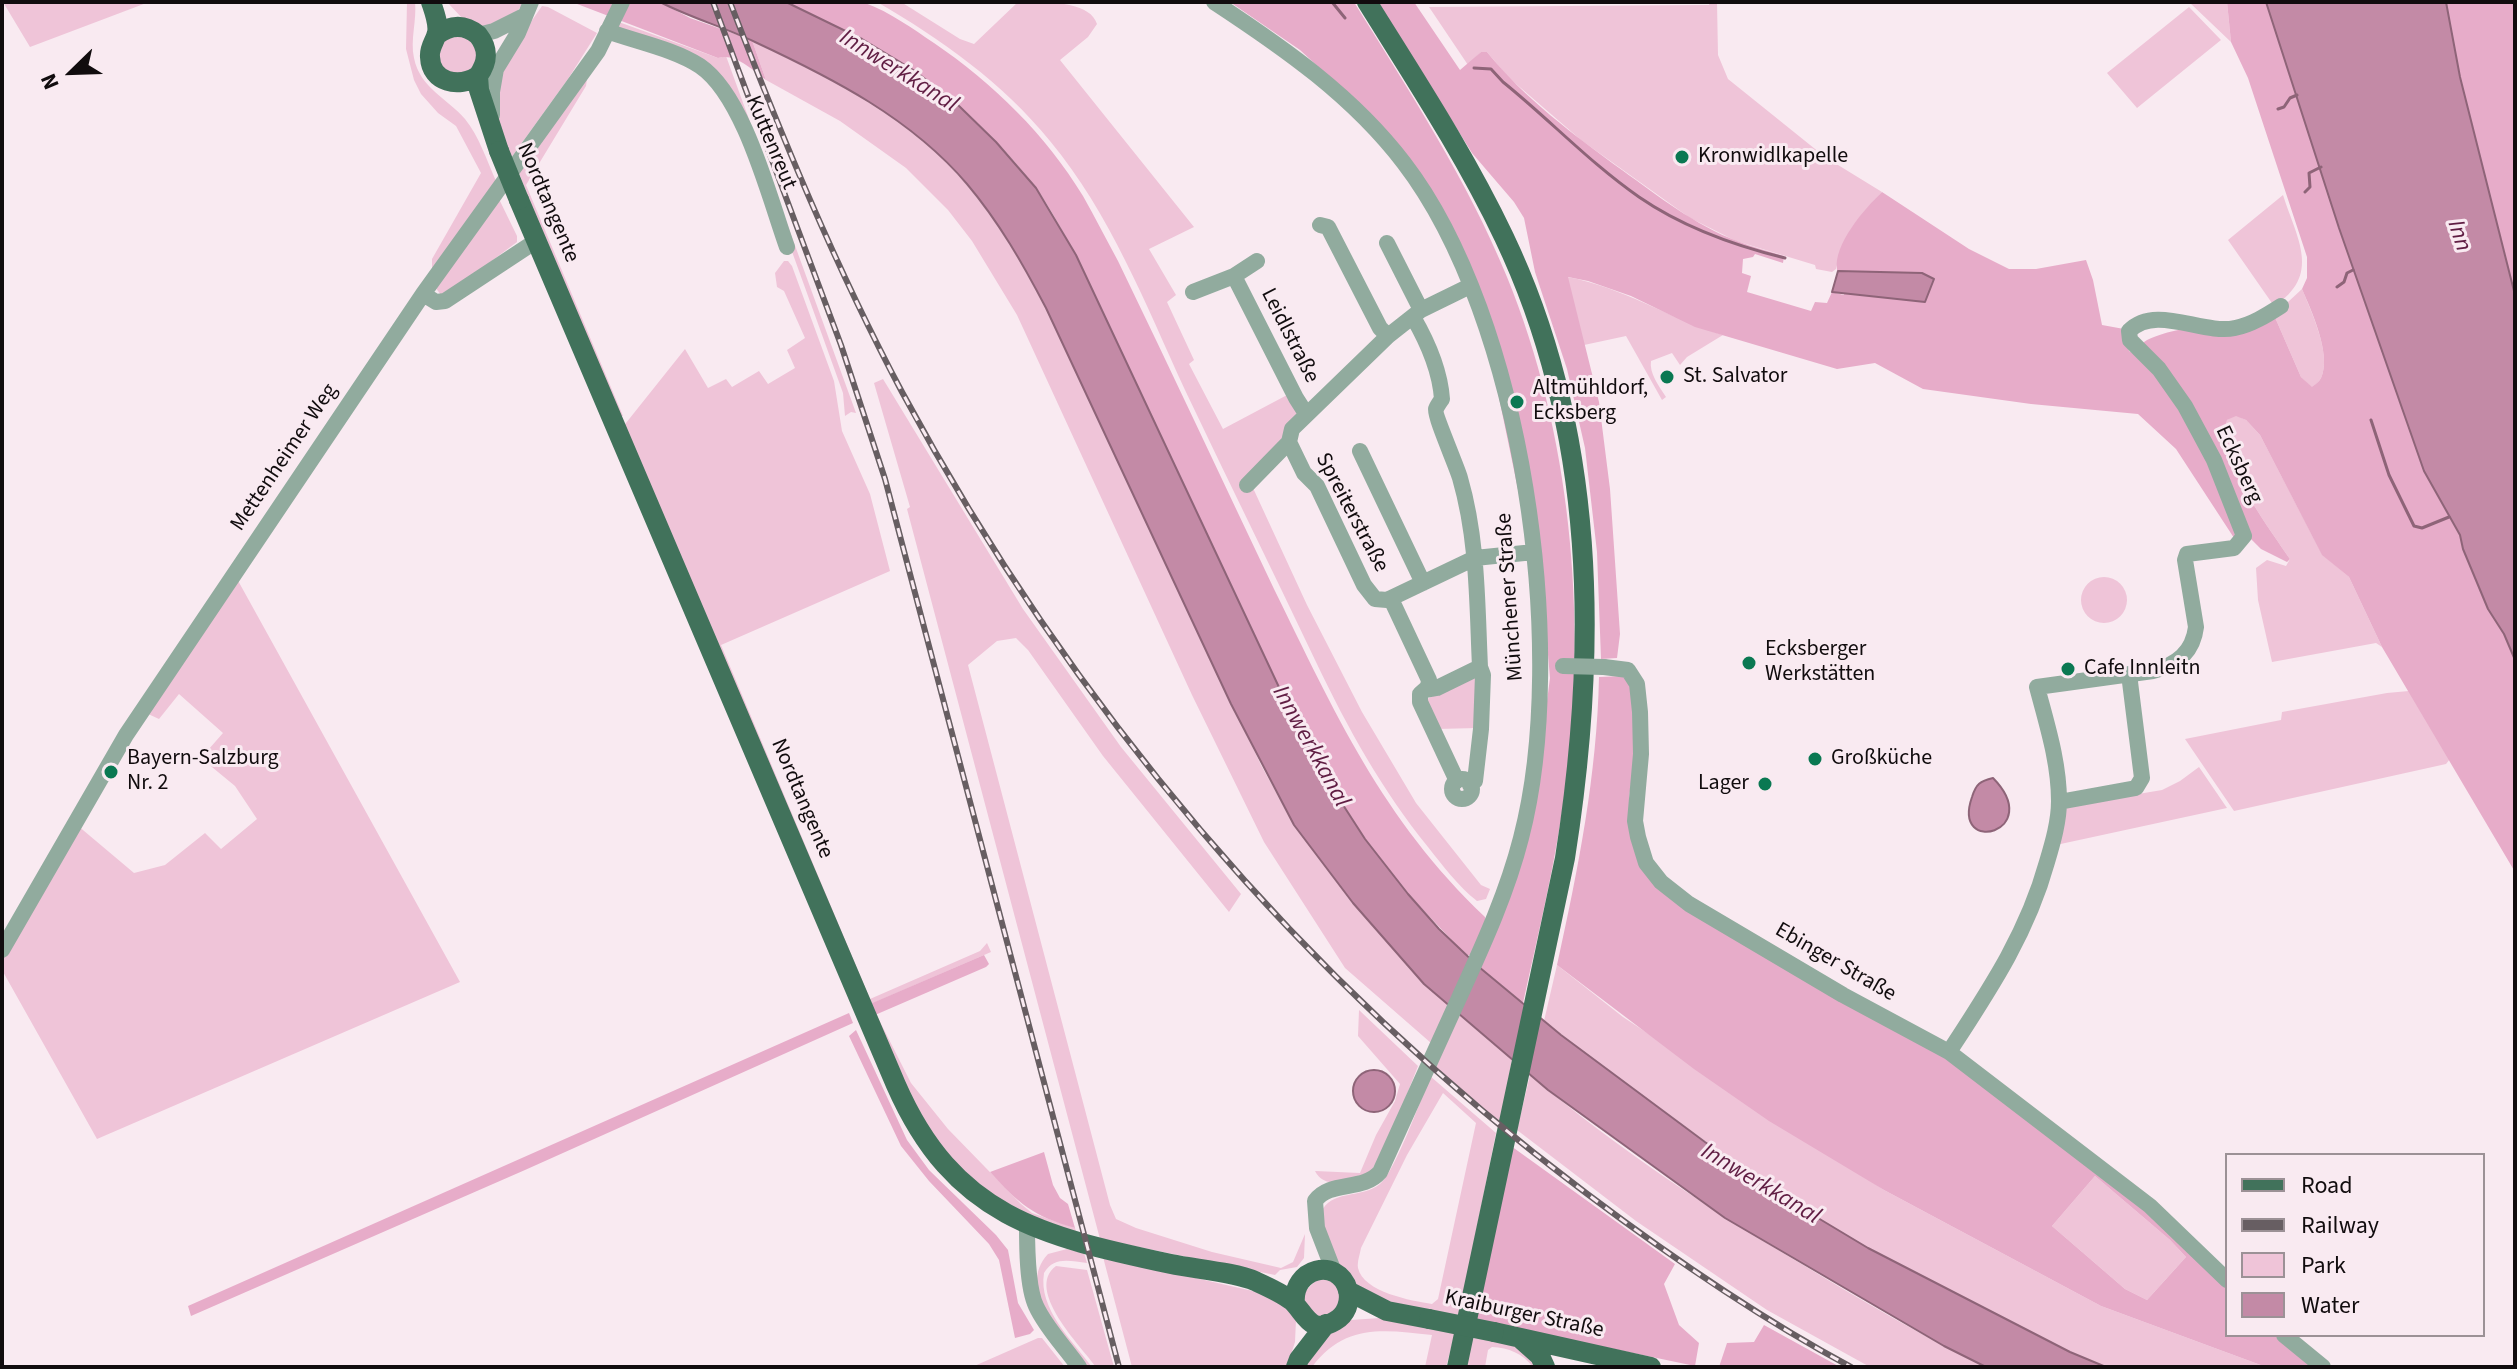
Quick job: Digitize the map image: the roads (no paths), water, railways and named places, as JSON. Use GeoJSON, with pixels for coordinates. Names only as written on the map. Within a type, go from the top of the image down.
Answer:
{"type":"FeatureCollection","features":[{"type":"Feature","properties":{"kind":"main road","name":"Nordtangente"},"geometry":{"type":"LineString","coordinates":[[431,2],[437,35],[431,46],[431,66],[444,80],[457,83],[496,143]]}},
{"type":"Feature","properties":{"kind":"main road"},"geometry":{"type":"LineString","coordinates":[[439,2],[475,38],[486,61],[478,76],[457,83]]}},
{"type":"Feature","properties":{"kind":"main road"},"geometry":{"type":"LineString","coordinates":[[1367,2],[1452,138],[1505,239],[1539,327],[1571,442],[1581,510],[1585,576],[1583,706],[1576,784],[1565,858],[1457,1367]]}},
{"type":"Feature","properties":{"kind":"main road"},"geometry":{"type":"LineString","coordinates":[[437,35],[448,28],[475,38]]}},
{"type":"Feature","properties":{"kind":"main road","name":"Nordtangente"},"geometry":{"type":"LineString","coordinates":[[478,76],[479,90],[496,143],[536,241],[906,1108],[932,1151],[954,1177],[1002,1213],[1036,1229],[1139,1257],[1256,1281],[1306,1276]]}},
{"type":"Feature","properties":{"kind":"main road"},"geometry":{"type":"LineString","coordinates":[[1322,1270],[1334,1272],[1343,1280],[1348,1291],[1348,1305],[1298,1363],[1295,1290],[1306,1276],[1322,1270]]}},
{"type":"Feature","properties":{"kind":"main road","name":"Nordtangente"},"geometry":{"type":"LineString","coordinates":[[1256,1281],[1297,1309]]}},
{"type":"Feature","properties":{"kind":"main road","name":"Kraiburger Straße"},"geometry":{"type":"LineString","coordinates":[[1348,1291],[1387,1311],[1519,1338],[1564,1354],[1651,1367]]}},
{"type":"Feature","properties":{"kind":"main road"},"geometry":{"type":"LineString","coordinates":[[1297,1309],[1311,1323],[1333,1321]]}},
{"type":"Feature","properties":{"kind":"main road","name":"Kraiburger Straße"},"geometry":{"type":"LineString","coordinates":[[1333,1321],[1387,1311]]}},
{"type":"Feature","properties":{"kind":"main road"},"geometry":{"type":"LineString","coordinates":[[1519,1338],[1548,1367],[1564,1354]]}},
{"type":"Feature","properties":{"kind":"main road"},"geometry":{"type":"LineString","coordinates":[[1593,1367],[1617,1360]]}},
{"type":"Feature","properties":{"kind":"street","name":"Münchener Straße"},"geometry":{"type":"LineString","coordinates":[[1214,2],[1307,67],[1350,105],[1390,145],[1434,210],[1470,286],[1504,392],[1534,552],[1541,666],[1529,804],[1521,839],[1490,929],[1380,1172],[1369,1182],[1321,1194],[1315,1201],[1317,1228],[1306,1276]]}},
{"type":"Feature","properties":{"kind":"street","name":"Mettenheimer Weg"},"geometry":{"type":"LineString","coordinates":[[2,950],[126,735],[423,294],[598,51],[620,6]]}},
{"type":"Feature","properties":{"kind":"street"},"geometry":{"type":"LineString","coordinates":[[475,38],[528,9]]}},
{"type":"Feature","properties":{"kind":"street"},"geometry":{"type":"LineString","coordinates":[[496,143],[492,92],[496,69],[518,33],[528,9]]}},
{"type":"Feature","properties":{"kind":"street","name":"Kuttenreut"},"geometry":{"type":"LineString","coordinates":[[607,31],[689,60],[715,78],[744,129],[787,247]]}},
{"type":"Feature","properties":{"kind":"street"},"geometry":{"type":"LineString","coordinates":[[1320,225],[1328,227],[1380,328],[1388,336]]}},
{"type":"Feature","properties":{"kind":"street"},"geometry":{"type":"LineString","coordinates":[[423,294],[436,302],[445,301],[536,241]]}},
{"type":"Feature","properties":{"kind":"street"},"geometry":{"type":"LineString","coordinates":[[1387,243],[1417,313],[1437,371],[1442,399],[1436,416],[1460,477],[1468,508],[1475,558],[1480,667],[1483,675],[1475,781],[1464,783],[1420,702],[1420,694],[1480,667]]}},
{"type":"Feature","properties":{"kind":"street","name":"Leidlstraße"},"geometry":{"type":"LineString","coordinates":[[1193,292],[1234,276],[1257,261]]}},
{"type":"Feature","properties":{"kind":"street","name":"Leidlstraße"},"geometry":{"type":"LineString","coordinates":[[1234,276],[1296,398],[1309,412]]}},
{"type":"Feature","properties":{"kind":"street","name":"Spreiterstraße"},"geometry":{"type":"LineString","coordinates":[[1470,286],[1417,313],[1388,336],[1290,432],[1289,442],[1304,473],[1317,486],[1375,599],[1391,599],[1475,558],[1534,552]]}},
{"type":"Feature","properties":{"kind":"street","name":"Ecksberg"},"geometry":{"type":"LineString","coordinates":[[2059,802],[2052,741],[2037,687],[2168,666],[2186,654],[2196,627],[2185,560],[2187,554],[2234,548],[2244,536],[2214,460],[2185,406],[2159,369],[2130,340],[2129,331],[2137,324],[2157,320],[2211,329],[2233,329],[2281,306]]}},
{"type":"Feature","properties":{"kind":"street","name":"Spreiterstraße"},"geometry":{"type":"LineString","coordinates":[[1247,485],[1289,442]]}},
{"type":"Feature","properties":{"kind":"street","name":"Spreiterstraße"},"geometry":{"type":"LineString","coordinates":[[1360,451],[1423,583]]}},
{"type":"Feature","properties":{"kind":"street"},"geometry":{"type":"LineString","coordinates":[[1391,599],[1429,680],[1426,690]]}},
{"type":"Feature","properties":{"kind":"street","name":"Ebinger Straße"},"geometry":{"type":"LineString","coordinates":[[1541,666],[1628,670],[1637,684],[1641,754],[1635,821],[1641,852],[1652,873],[1689,904],[1843,995],[1949,1052],[2150,1206],[2225,1278]]}},
{"type":"Feature","properties":{"kind":"street"},"geometry":{"type":"LineString","coordinates":[[1949,1052],[2021,935],[2055,836],[2059,802],[2136,788],[2142,778],[2129,674]]}},
{"type":"Feature","properties":{"kind":"street"},"geometry":{"type":"LineString","coordinates":[[1317,1228],[1334,1272]]}},
{"type":"Feature","properties":{"kind":"street"},"geometry":{"type":"LineString","coordinates":[[1036,1229],[1030,1287],[1037,1308],[1079,1367]]}},
{"type":"Feature","properties":{"kind":"street"},"geometry":{"type":"LineString","coordinates":[[2286,1337],[2323,1367]]}},
{"type":"Feature","properties":{"kind":"water","name":"Innwerkkanal"},"geometry":{"type":"Polygon","coordinates":[[[660,2],[786,2],[862,39],[915,71],[957,104],[1036,188],[1076,255],[1285,700],[1325,777],[1365,839],[1408,894],[1479,967],[1561,1035],[1783,1197],[1868,1248],[2070,1352],[2106,1367],[1986,1367],[1944,1346],[1725,1218],[1548,1090],[1424,984],[1353,903],[1294,825],[1231,704],[1046,308],[1010,244],[979,198],[921,139],[869,102],[784,56],[660,2]]]}},
{"type":"Feature","properties":{"kind":"water","name":"Inn"},"geometry":{"type":"Polygon","coordinates":[[[2266,2],[2446,2],[2460,77],[2515,295],[2515,660],[2504,634],[2488,609],[2460,535],[2424,471],[2339,228],[2266,2]]]}},
{"type":"Feature","properties":{"kind":"water"},"geometry":{"type":"Polygon","coordinates":[[[1838,271],[1922,273],[1934,279],[1925,302],[1832,292],[1838,271]]]}},
{"type":"Feature","properties":{"kind":"water"},"geometry":{"type":"Polygon","coordinates":[[[1993,778],[2006,797],[2009,812],[2004,824],[1983,832],[1974,827],[1969,816],[1972,797],[1979,784],[1993,778]]]}},
{"type":"Feature","properties":{"kind":"water"},"geometry":{"type":"Polygon","coordinates":[[[1374,1070],[1389,1076],[1395,1091],[1389,1106],[1374,1112],[1359,1106],[1353,1091],[1359,1076],[1374,1070]]]}},
{"type":"Feature","properties":{"kind":"waterway"},"geometry":{"type":"LineString","coordinates":[[1332,2],[1345,18]]}},
{"type":"Feature","properties":{"kind":"waterway"},"geometry":{"type":"LineString","coordinates":[[1474,68],[1491,69],[1604,170],[1655,207],[1709,234],[1785,258]]}},
{"type":"Feature","properties":{"kind":"waterway"},"geometry":{"type":"LineString","coordinates":[[2278,109],[2297,95]]}},
{"type":"Feature","properties":{"kind":"waterway"},"geometry":{"type":"LineString","coordinates":[[2305,192],[2310,187],[2309,173],[2321,167]]}},
{"type":"Feature","properties":{"kind":"waterway"},"geometry":{"type":"LineString","coordinates":[[2337,287],[2353,270]]}},
{"type":"Feature","properties":{"kind":"waterway"},"geometry":{"type":"LineString","coordinates":[[2371,420],[2389,475],[2414,526],[2422,528],[2449,517]]}},
{"type":"Feature","properties":{"kind":"railway"},"geometry":{"type":"LineString","coordinates":[[713,2],[841,345],[885,479],[1119,1367]]}},
{"type":"Feature","properties":{"kind":"railway"},"geometry":{"type":"LineString","coordinates":[[730,2],[810,200],[902,392],[968,508],[1040,620],[1118,727],[1200,830],[1289,928],[1383,1022],[1482,1110],[1586,1193],[1683,1263],[1782,1328],[1851,1367]]}},
{"type":"Feature","properties":{"kind":"place","name":"Kronwidlkapelle"},"geometry":{"type":"Point","coordinates":[1682,157]}},
{"type":"Feature","properties":{"kind":"place","name":"St. Salvator"},"geometry":{"type":"Point","coordinates":[1667,377]}},
{"type":"Feature","properties":{"kind":"place","name":"Altmühldorf, Ecksberg"},"geometry":{"type":"Point","coordinates":[1517,402]}},
{"type":"Feature","properties":{"kind":"place","name":"Ecksberger Werkstätten"},"geometry":{"type":"Point","coordinates":[1749,663]}},
{"type":"Feature","properties":{"kind":"place","name":"Cafe Innleitn"},"geometry":{"type":"Point","coordinates":[2068,669]}},
{"type":"Feature","properties":{"kind":"place","name":"Großküche"},"geometry":{"type":"Point","coordinates":[1815,759]}},
{"type":"Feature","properties":{"kind":"place","name":"Bayern-Salzburg Nr. 2"},"geometry":{"type":"Point","coordinates":[111,772]}},
{"type":"Feature","properties":{"kind":"place","name":"Lager"},"geometry":{"type":"Point","coordinates":[1765,784]}}]}
